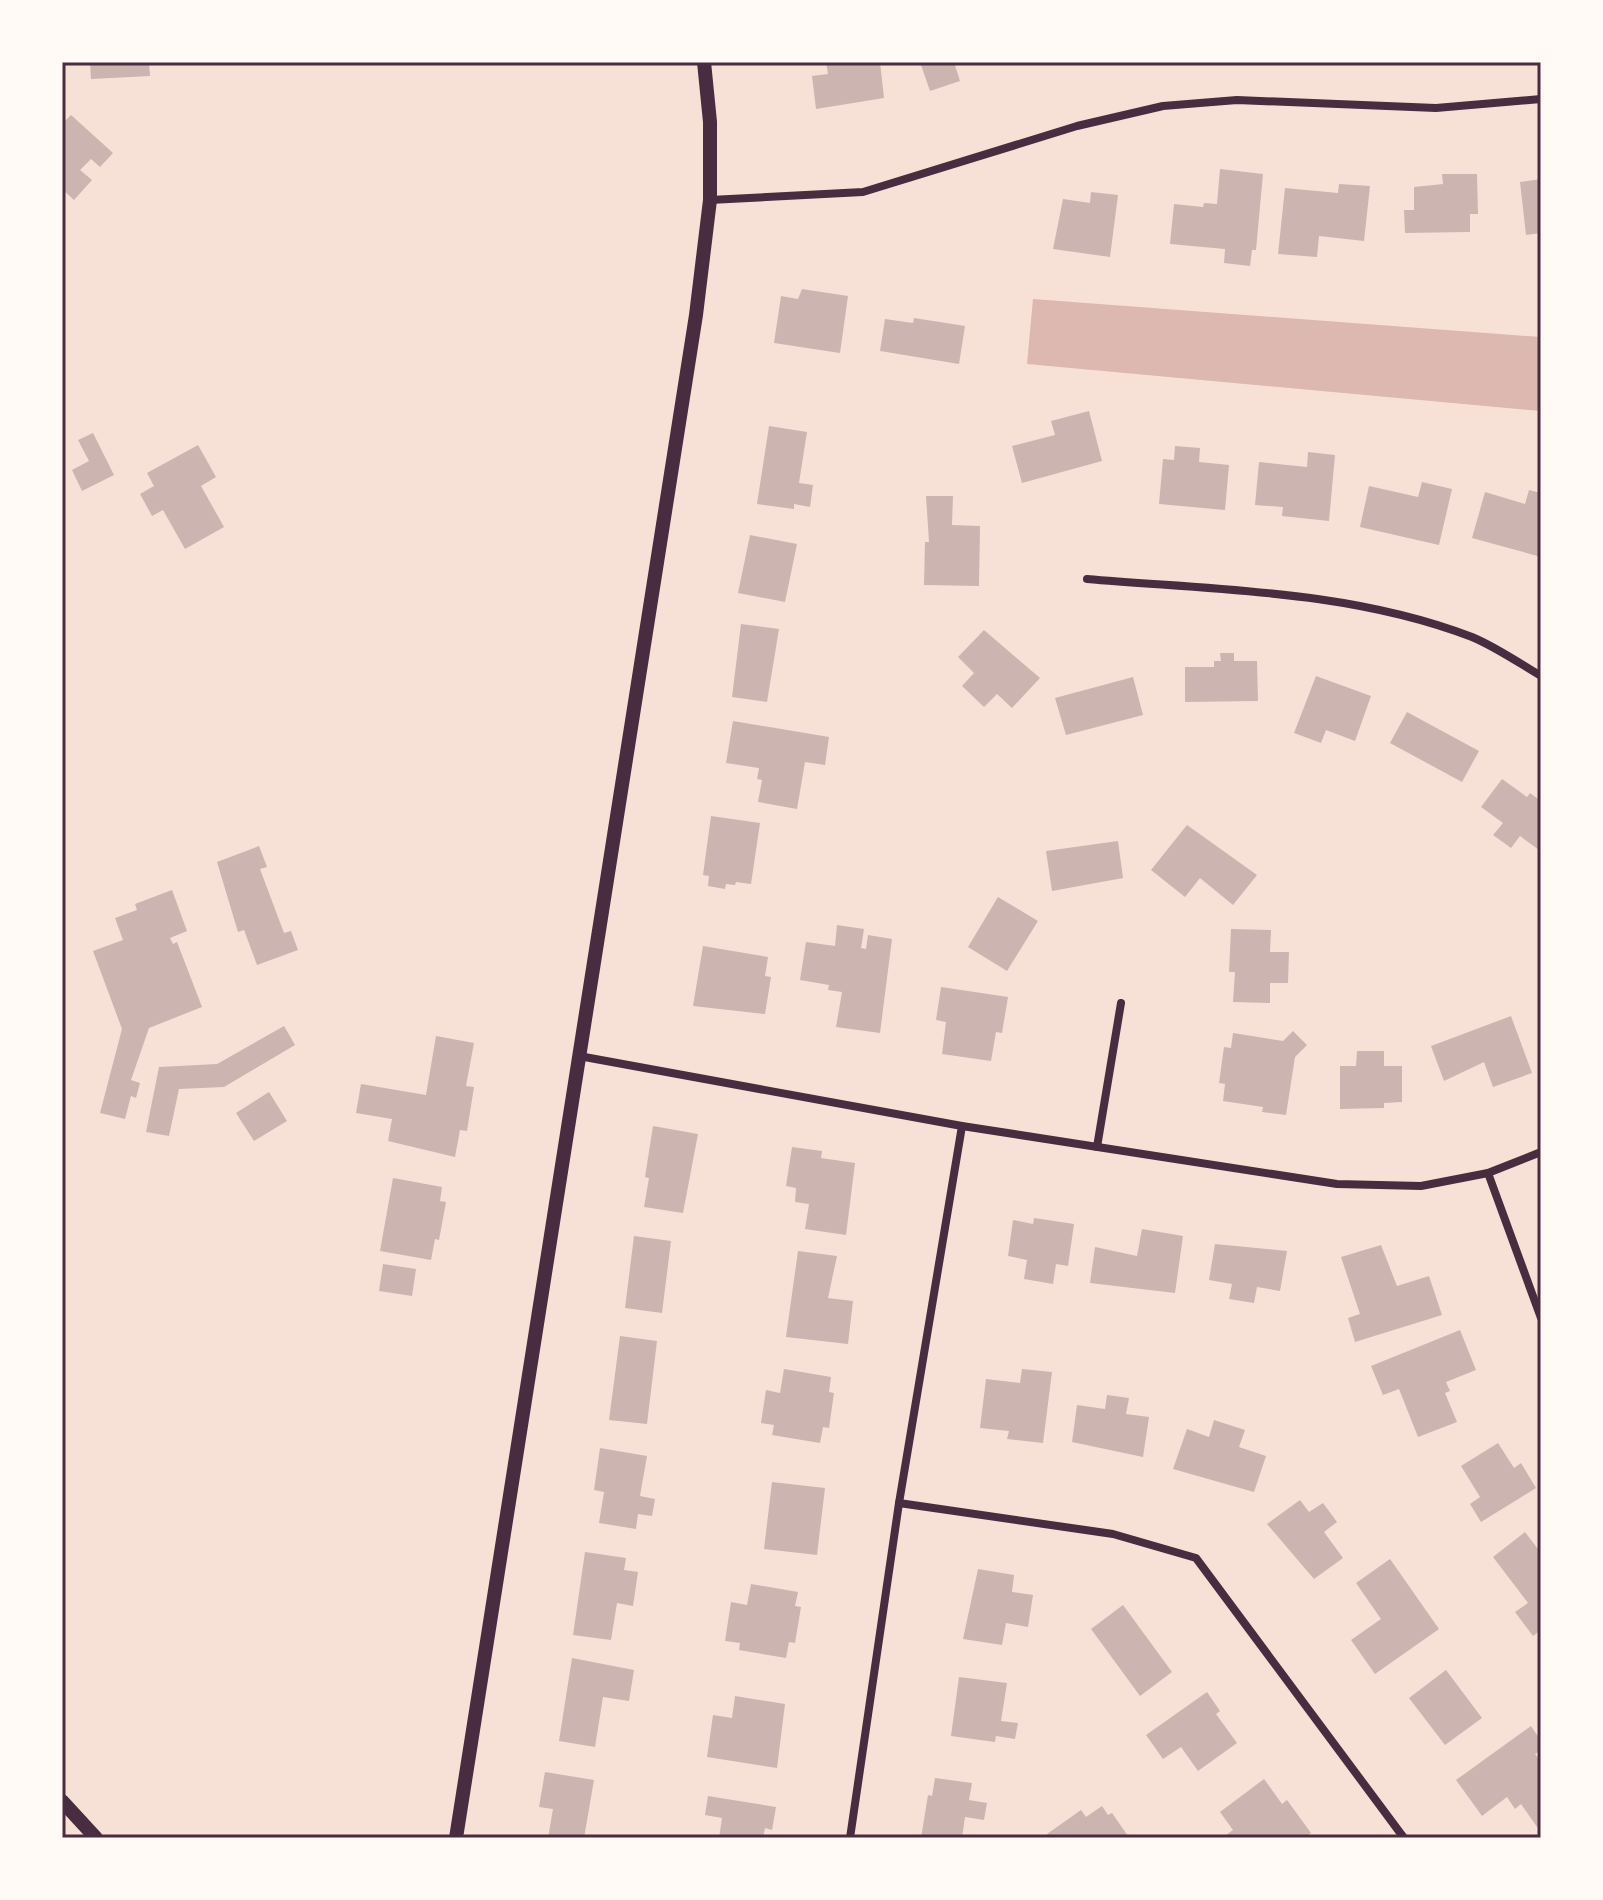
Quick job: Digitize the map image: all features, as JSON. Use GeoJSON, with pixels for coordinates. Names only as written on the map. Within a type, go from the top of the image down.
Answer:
{"type":"FeatureCollection","features":[{"type":"Feature","properties":{"kind":"street"},"geometry":{"type":"LineString","coordinates":[[456,1838],[696,315],[710,200],[710,122],[704,62]]}},
{"type":"Feature","properties":{"kind":"street"},"geometry":{"type":"LineString","coordinates":[[710,200],[863,192],[1077,126],[1163,106],[1237,100],[1436,108],[1541,99]]}},
{"type":"Feature","properties":{"kind":"street"},"geometry":{"type":"LineString","coordinates":[[1087,579],[1338,601],[1474,638],[1541,676]]}},
{"type":"Feature","properties":{"kind":"street"},"geometry":{"type":"LineString","coordinates":[[1097,1147],[1121,1003]]}},
{"type":"Feature","properties":{"kind":"street"},"geometry":{"type":"LineString","coordinates":[[578,1056],[962,1126],[1337,1184],[1421,1186],[1488,1173],[1541,1152]]}},
{"type":"Feature","properties":{"kind":"street"},"geometry":{"type":"LineString","coordinates":[[850,1838],[899,1503],[962,1126]]}},
{"type":"Feature","properties":{"kind":"street"},"geometry":{"type":"LineString","coordinates":[[1488,1173],[1541,1318]]}},
{"type":"Feature","properties":{"kind":"street"},"geometry":{"type":"LineString","coordinates":[[899,1503],[1113,1534],[1196,1558],[1404,1838]]}},
{"type":"Feature","properties":{"kind":"street"},"geometry":{"type":"LineString","coordinates":[[62,1801],[96,1838]]}},
{"type":"Feature","properties":{"kind":"shaded area"},"geometry":{"type":"Polygon","coordinates":[[[1033,299],[1541,337],[1541,411],[1027,364],[1033,299]]]}},
{"type":"Feature","properties":{"kind":"building"},"geometry":{"type":"Polygon","coordinates":[[[90,62],[149,62],[150,76],[91,79],[90,62]]]}},
{"type":"Feature","properties":{"kind":"building"},"geometry":{"type":"Polygon","coordinates":[[[826,62],[880,62],[884,98],[816,109],[812,76],[828,74],[826,62]]]}},
{"type":"Feature","properties":{"kind":"building"},"geometry":{"type":"Polygon","coordinates":[[[920,62],[954,62],[960,81],[930,91],[920,62]]]}},
{"type":"Feature","properties":{"kind":"building"},"geometry":{"type":"Polygon","coordinates":[[[71,115],[113,153],[100,167],[91,159],[80,170],[92,180],[74,200],[62,189],[62,124],[71,115]]]}},
{"type":"Feature","properties":{"kind":"building"},"geometry":{"type":"Polygon","coordinates":[[[1220,169],[1263,174],[1256,250],[1252,250],[1250,266],[1224,263],[1225,249],[1170,244],[1174,204],[1203,207],[1204,203],[1217,204],[1220,169]]]}},
{"type":"Feature","properties":{"kind":"building"},"geometry":{"type":"Polygon","coordinates":[[[1442,174],[1477,174],[1478,214],[1470,214],[1470,232],[1405,233],[1404,210],[1414,210],[1414,187],[1443,184],[1442,174]]]}},
{"type":"Feature","properties":{"kind":"building"},"geometry":{"type":"Polygon","coordinates":[[[1541,179],[1541,233],[1526,235],[1520,182],[1541,179]]]}},
{"type":"Feature","properties":{"kind":"building"},"geometry":{"type":"Polygon","coordinates":[[[1339,184],[1370,186],[1364,241],[1319,236],[1317,257],[1278,254],[1285,188],[1338,193],[1339,184]]]}},
{"type":"Feature","properties":{"kind":"building"},"geometry":{"type":"Polygon","coordinates":[[[1091,192],[1118,195],[1110,257],[1053,249],[1063,199],[1090,203],[1091,192]]]}},
{"type":"Feature","properties":{"kind":"building"},"geometry":{"type":"Polygon","coordinates":[[[802,289],[848,296],[840,353],[774,343],[781,296],[798,299],[802,289]]]}},
{"type":"Feature","properties":{"kind":"building"},"geometry":{"type":"Polygon","coordinates":[[[914,318],[965,326],[959,364],[880,351],[885,319],[913,323],[914,318]]]}},
{"type":"Feature","properties":{"kind":"building"},"geometry":{"type":"Polygon","coordinates":[[[1089,411],[1102,461],[1022,483],[1012,446],[1055,435],[1051,421],[1089,411]]]}},
{"type":"Feature","properties":{"kind":"building"},"geometry":{"type":"Polygon","coordinates":[[[769,426],[807,432],[799,483],[813,485],[810,507],[794,504],[794,509],[757,504],[769,426]]]}},
{"type":"Feature","properties":{"kind":"building"},"geometry":{"type":"Polygon","coordinates":[[[93,433],[114,475],[82,491],[72,470],[89,461],[78,440],[93,433]]]}},
{"type":"Feature","properties":{"kind":"building"},"geometry":{"type":"Polygon","coordinates":[[[198,445],[216,477],[201,486],[224,527],[185,549],[163,510],[152,516],[140,494],[154,486],[147,473],[198,445]]]}},
{"type":"Feature","properties":{"kind":"building"},"geometry":{"type":"Polygon","coordinates":[[[1175,446],[1200,448],[1199,462],[1229,465],[1225,510],[1159,504],[1163,459],[1174,460],[1175,446]]]}},
{"type":"Feature","properties":{"kind":"building"},"geometry":{"type":"Polygon","coordinates":[[[1308,452],[1335,455],[1329,521],[1282,516],[1283,507],[1255,505],[1259,462],[1307,467],[1308,452]]]}},
{"type":"Feature","properties":{"kind":"building"},"geometry":{"type":"Polygon","coordinates":[[[1422,482],[1452,489],[1439,545],[1360,527],[1369,486],[1418,497],[1422,482]]]}},
{"type":"Feature","properties":{"kind":"building"},"geometry":{"type":"Polygon","coordinates":[[[1529,490],[1541,493],[1541,557],[1472,538],[1485,492],[1525,504],[1529,490]]]}},
{"type":"Feature","properties":{"kind":"building"},"geometry":{"type":"Polygon","coordinates":[[[926,496],[953,496],[952,525],[980,526],[979,586],[924,585],[925,542],[929,542],[926,496]]]}},
{"type":"Feature","properties":{"kind":"building"},"geometry":{"type":"Polygon","coordinates":[[[750,535],[797,544],[785,602],[738,593],[750,535]]]}},
{"type":"Feature","properties":{"kind":"building"},"geometry":{"type":"Polygon","coordinates":[[[741,624],[779,629],[767,702],[732,697],[741,624]]]}},
{"type":"Feature","properties":{"kind":"building"},"geometry":{"type":"Polygon","coordinates":[[[984,630],[1040,678],[1012,708],[997,694],[984,707],[962,686],[974,673],[958,657],[984,630]]]}},
{"type":"Feature","properties":{"kind":"building"},"geometry":{"type":"Polygon","coordinates":[[[1220,653],[1234,653],[1234,661],[1257,661],[1258,701],[1185,702],[1185,667],[1214,667],[1214,661],[1221,661],[1220,653]]]}},
{"type":"Feature","properties":{"kind":"building"},"geometry":{"type":"Polygon","coordinates":[[[1316,676],[1371,696],[1355,741],[1326,730],[1321,743],[1294,733],[1316,676]]]}},
{"type":"Feature","properties":{"kind":"building"},"geometry":{"type":"Polygon","coordinates":[[[1133,677],[1143,715],[1066,735],[1055,698],[1133,677]]]}},
{"type":"Feature","properties":{"kind":"building"},"geometry":{"type":"Polygon","coordinates":[[[1407,712],[1479,751],[1462,782],[1390,743],[1407,712]]]}},
{"type":"Feature","properties":{"kind":"building"},"geometry":{"type":"Polygon","coordinates":[[[733,721],[829,737],[825,765],[805,762],[797,809],[758,802],[762,780],[757,779],[759,768],[726,763],[733,721]]]}},
{"type":"Feature","properties":{"kind":"building"},"geometry":{"type":"Polygon","coordinates":[[[1502,779],[1527,797],[1530,793],[1541,801],[1539,850],[1520,836],[1511,848],[1493,835],[1503,823],[1481,807],[1502,779]]]}},
{"type":"Feature","properties":{"kind":"building"},"geometry":{"type":"Polygon","coordinates":[[[711,816],[760,823],[751,884],[736,882],[735,885],[726,884],[725,889],[708,886],[709,876],[703,875],[711,816]]]}},
{"type":"Feature","properties":{"kind":"building"},"geometry":{"type":"Polygon","coordinates":[[[1187,825],[1257,875],[1233,905],[1200,878],[1185,897],[1151,870],[1187,825]]]}},
{"type":"Feature","properties":{"kind":"building"},"geometry":{"type":"Polygon","coordinates":[[[1118,841],[1123,878],[1052,891],[1046,851],[1118,841]]]}},
{"type":"Feature","properties":{"kind":"building"},"geometry":{"type":"Polygon","coordinates":[[[259,846],[267,867],[260,869],[284,933],[291,931],[298,950],[257,965],[244,930],[238,932],[217,862],[259,846]]]}},
{"type":"Feature","properties":{"kind":"building"},"geometry":{"type":"Polygon","coordinates":[[[172,890],[187,931],[170,938],[173,944],[177,942],[202,1007],[149,1028],[131,1080],[140,1083],[136,1098],[131,1096],[125,1119],[100,1113],[122,1029],[93,951],[123,940],[115,918],[137,910],[135,904],[172,890]]]}},
{"type":"Feature","properties":{"kind":"building"},"geometry":{"type":"Polygon","coordinates":[[[998,897],[1038,921],[1007,971],[968,947],[998,897]]]}},
{"type":"Feature","properties":{"kind":"building"},"geometry":{"type":"Polygon","coordinates":[[[837,925],[864,929],[861,948],[866,949],[868,935],[892,939],[880,1033],[836,1027],[842,992],[828,990],[829,985],[800,980],[806,942],[835,946],[837,925]]]}},
{"type":"Feature","properties":{"kind":"building"},"geometry":{"type":"Polygon","coordinates":[[[1231,929],[1271,930],[1270,952],[1289,952],[1288,983],[1270,983],[1270,1003],[1233,1002],[1235,972],[1229,972],[1231,929]]]}},
{"type":"Feature","properties":{"kind":"building"},"geometry":{"type":"Polygon","coordinates":[[[703,946],[768,957],[765,976],[771,977],[765,1014],[693,1006],[703,946]]]}},
{"type":"Feature","properties":{"kind":"building"},"geometry":{"type":"Polygon","coordinates":[[[941,987],[1008,997],[1002,1033],[996,1032],[991,1061],[942,1054],[946,1022],[936,1020],[941,987]]]}},
{"type":"Feature","properties":{"kind":"building"},"geometry":{"type":"Polygon","coordinates":[[[1511,1016],[1532,1073],[1493,1087],[1484,1062],[1444,1081],[1431,1046],[1511,1016]]]}},
{"type":"Feature","properties":{"kind":"building"},"geometry":{"type":"Polygon","coordinates":[[[284,1026],[295,1045],[224,1087],[179,1089],[169,1136],[146,1132],[159,1067],[217,1064],[284,1026]]]}},
{"type":"Feature","properties":{"kind":"building"},"geometry":{"type":"Polygon","coordinates":[[[1293,1031],[1307,1045],[1295,1057],[1286,1115],[1262,1112],[1263,1107],[1223,1101],[1225,1084],[1219,1083],[1224,1047],[1231,1048],[1233,1033],[1283,1041],[1293,1031]]]}},
{"type":"Feature","properties":{"kind":"building"},"geometry":{"type":"Polygon","coordinates":[[[436,1036],[474,1043],[466,1086],[474,1087],[467,1131],[460,1130],[455,1157],[388,1141],[392,1119],[356,1113],[361,1084],[426,1095],[436,1036]]]}},
{"type":"Feature","properties":{"kind":"building"},"geometry":{"type":"Polygon","coordinates":[[[1357,1051],[1384,1051],[1384,1066],[1402,1066],[1402,1102],[1384,1103],[1384,1108],[1340,1109],[1340,1066],[1356,1066],[1357,1051]]]}},
{"type":"Feature","properties":{"kind":"building"},"geometry":{"type":"Polygon","coordinates":[[[269,1092],[287,1121],[254,1141],[236,1113],[269,1092]]]}},
{"type":"Feature","properties":{"kind":"building"},"geometry":{"type":"Polygon","coordinates":[[[653,1126],[698,1134],[683,1213],[644,1207],[653,1126]]]}},
{"type":"Feature","properties":{"kind":"building"},"geometry":{"type":"Polygon","coordinates":[[[792,1147],[822,1151],[821,1158],[855,1163],[846,1235],[805,1229],[809,1204],[795,1202],[796,1188],[786,1186],[792,1147]]]}},
{"type":"Feature","properties":{"kind":"building"},"geometry":{"type":"Polygon","coordinates":[[[393,1178],[442,1187],[440,1201],[446,1202],[439,1240],[435,1239],[431,1260],[380,1251],[393,1178]]]}},
{"type":"Feature","properties":{"kind":"building"},"geometry":{"type":"Polygon","coordinates":[[[1034,1218],[1074,1224],[1068,1266],[1056,1264],[1053,1284],[1024,1279],[1027,1260],[1008,1256],[1013,1220],[1033,1224],[1034,1218]]]}},
{"type":"Feature","properties":{"kind":"building"},"geometry":{"type":"Polygon","coordinates":[[[1142,1229],[1183,1236],[1175,1293],[1090,1283],[1095,1247],[1137,1256],[1142,1229]]]}},
{"type":"Feature","properties":{"kind":"building"},"geometry":{"type":"Polygon","coordinates":[[[634,1236],[671,1241],[662,1313],[625,1308],[634,1236]]]}},
{"type":"Feature","properties":{"kind":"building"},"geometry":{"type":"Polygon","coordinates":[[[1215,1244],[1287,1251],[1280,1291],[1257,1287],[1254,1303],[1229,1299],[1232,1284],[1209,1280],[1215,1244]]]}},
{"type":"Feature","properties":{"kind":"building"},"geometry":{"type":"Polygon","coordinates":[[[1381,1245],[1397,1286],[1429,1276],[1442,1315],[1355,1342],[1348,1318],[1360,1314],[1341,1257],[1381,1245]]]}},
{"type":"Feature","properties":{"kind":"building"},"geometry":{"type":"Polygon","coordinates":[[[798,1251],[837,1256],[828,1298],[853,1301],[848,1344],[786,1337],[798,1251]]]}},
{"type":"Feature","properties":{"kind":"building"},"geometry":{"type":"Polygon","coordinates":[[[383,1264],[416,1269],[412,1296],[379,1291],[383,1264]]]}},
{"type":"Feature","properties":{"kind":"building"},"geometry":{"type":"Polygon","coordinates":[[[1460,1330],[1476,1370],[1446,1382],[1450,1391],[1445,1393],[1457,1422],[1418,1437],[1399,1389],[1383,1395],[1371,1366],[1460,1330]]]}},
{"type":"Feature","properties":{"kind":"building"},"geometry":{"type":"Polygon","coordinates":[[[620,1336],[657,1341],[647,1424],[609,1420],[620,1336]]]}},
{"type":"Feature","properties":{"kind":"building"},"geometry":{"type":"Polygon","coordinates":[[[784,1369],[831,1377],[829,1392],[834,1393],[829,1428],[823,1427],[820,1443],[772,1435],[774,1425],[761,1423],[766,1390],[780,1393],[784,1369]]]}},
{"type":"Feature","properties":{"kind":"building"},"geometry":{"type":"Polygon","coordinates":[[[1022,1369],[1052,1372],[1043,1443],[1007,1439],[1009,1431],[980,1428],[986,1379],[1020,1383],[1022,1369]]]}},
{"type":"Feature","properties":{"kind":"building"},"geometry":{"type":"Polygon","coordinates":[[[1107,1395],[1129,1398],[1126,1414],[1149,1417],[1143,1457],[1072,1442],[1077,1405],[1105,1409],[1107,1395]]]}},
{"type":"Feature","properties":{"kind":"building"},"geometry":{"type":"Polygon","coordinates":[[[1214,1420],[1245,1430],[1239,1447],[1266,1456],[1254,1492],[1173,1469],[1187,1429],[1209,1437],[1214,1420]]]}},
{"type":"Feature","properties":{"kind":"building"},"geometry":{"type":"Polygon","coordinates":[[[1498,1443],[1514,1468],[1521,1463],[1536,1488],[1481,1522],[1470,1504],[1480,1497],[1461,1466],[1498,1443]]]}},
{"type":"Feature","properties":{"kind":"building"},"geometry":{"type":"Polygon","coordinates":[[[600,1448],[647,1456],[640,1496],[655,1499],[652,1516],[638,1514],[636,1529],[599,1523],[604,1492],[594,1490],[600,1448]]]}},
{"type":"Feature","properties":{"kind":"building"},"geometry":{"type":"Polygon","coordinates":[[[772,1482],[825,1488],[817,1555],[764,1549],[772,1482]]]}},
{"type":"Feature","properties":{"kind":"building"},"geometry":{"type":"Polygon","coordinates":[[[1300,1500],[1309,1512],[1323,1503],[1337,1522],[1324,1532],[1343,1558],[1314,1579],[1267,1524],[1300,1500]]]}},
{"type":"Feature","properties":{"kind":"building"},"geometry":{"type":"Polygon","coordinates":[[[1525,1532],[1541,1553],[1541,1630],[1533,1636],[1515,1612],[1528,1603],[1493,1557],[1525,1532]]]}},
{"type":"Feature","properties":{"kind":"building"},"geometry":{"type":"Polygon","coordinates":[[[585,1552],[626,1558],[624,1570],[638,1572],[633,1606],[617,1603],[611,1640],[573,1635],[585,1552]]]}},
{"type":"Feature","properties":{"kind":"building"},"geometry":{"type":"Polygon","coordinates":[[[1390,1559],[1439,1629],[1375,1674],[1351,1640],[1381,1619],[1356,1583],[1390,1559]]]}},
{"type":"Feature","properties":{"kind":"building"},"geometry":{"type":"Polygon","coordinates":[[[978,1569],[1014,1575],[1012,1592],[1033,1595],[1028,1627],[1006,1623],[1002,1645],[963,1639],[978,1569]]]}},
{"type":"Feature","properties":{"kind":"building"},"geometry":{"type":"Polygon","coordinates":[[[751,1584],[798,1592],[795,1606],[801,1607],[795,1643],[789,1642],[786,1658],[739,1650],[740,1643],[725,1641],[731,1602],[747,1605],[751,1584]]]}},
{"type":"Feature","properties":{"kind":"building"},"geometry":{"type":"Polygon","coordinates":[[[1123,1605],[1172,1672],[1140,1696],[1091,1629],[1123,1605]]]}},
{"type":"Feature","properties":{"kind":"building"},"geometry":{"type":"Polygon","coordinates":[[[572,1658],[634,1670],[629,1701],[603,1697],[595,1747],[559,1741],[572,1658]]]}},
{"type":"Feature","properties":{"kind":"building"},"geometry":{"type":"Polygon","coordinates":[[[1446,1670],[1482,1718],[1445,1745],[1409,1698],[1446,1670]]]}},
{"type":"Feature","properties":{"kind":"building"},"geometry":{"type":"Polygon","coordinates":[[[959,1677],[1007,1683],[1001,1721],[1018,1723],[1015,1739],[996,1736],[995,1742],[951,1736],[959,1677]]]}},
{"type":"Feature","properties":{"kind":"building"},"geometry":{"type":"Polygon","coordinates":[[[1207,1692],[1220,1711],[1216,1714],[1237,1743],[1198,1771],[1181,1747],[1163,1759],[1146,1735],[1207,1692]]]}},
{"type":"Feature","properties":{"kind":"building"},"geometry":{"type":"Polygon","coordinates":[[[735,1696],[785,1704],[777,1768],[707,1757],[713,1715],[732,1718],[735,1696]]]}},
{"type":"Feature","properties":{"kind":"building"},"geometry":{"type":"Polygon","coordinates":[[[1531,1726],[1541,1741],[1541,1750],[1535,1754],[1541,1762],[1541,1824],[1537,1827],[1521,1804],[1515,1809],[1507,1797],[1482,1816],[1456,1780],[1531,1726]]]}},
{"type":"Feature","properties":{"kind":"building"},"geometry":{"type":"Polygon","coordinates":[[[545,1772],[594,1780],[584,1838],[548,1838],[553,1809],[539,1807],[545,1772]]]}},
{"type":"Feature","properties":{"kind":"building"},"geometry":{"type":"Polygon","coordinates":[[[935,1778],[972,1783],[969,1800],[987,1803],[984,1820],[965,1817],[962,1838],[921,1838],[928,1795],[932,1796],[935,1778]]]}},
{"type":"Feature","properties":{"kind":"building"},"geometry":{"type":"Polygon","coordinates":[[[1264,1779],[1282,1804],[1287,1800],[1311,1833],[1304,1838],[1222,1838],[1233,1830],[1220,1812],[1264,1779]]]}},
{"type":"Feature","properties":{"kind":"building"},"geometry":{"type":"Polygon","coordinates":[[[708,1796],[776,1807],[772,1830],[765,1828],[763,1838],[719,1838],[722,1818],[705,1815],[708,1796]]]}},
{"type":"Feature","properties":{"kind":"building"},"geometry":{"type":"Polygon","coordinates":[[[1102,1806],[1108,1815],[1112,1813],[1128,1836],[1050,1838],[1047,1834],[1081,1810],[1086,1817],[1102,1806]]]}}]}
